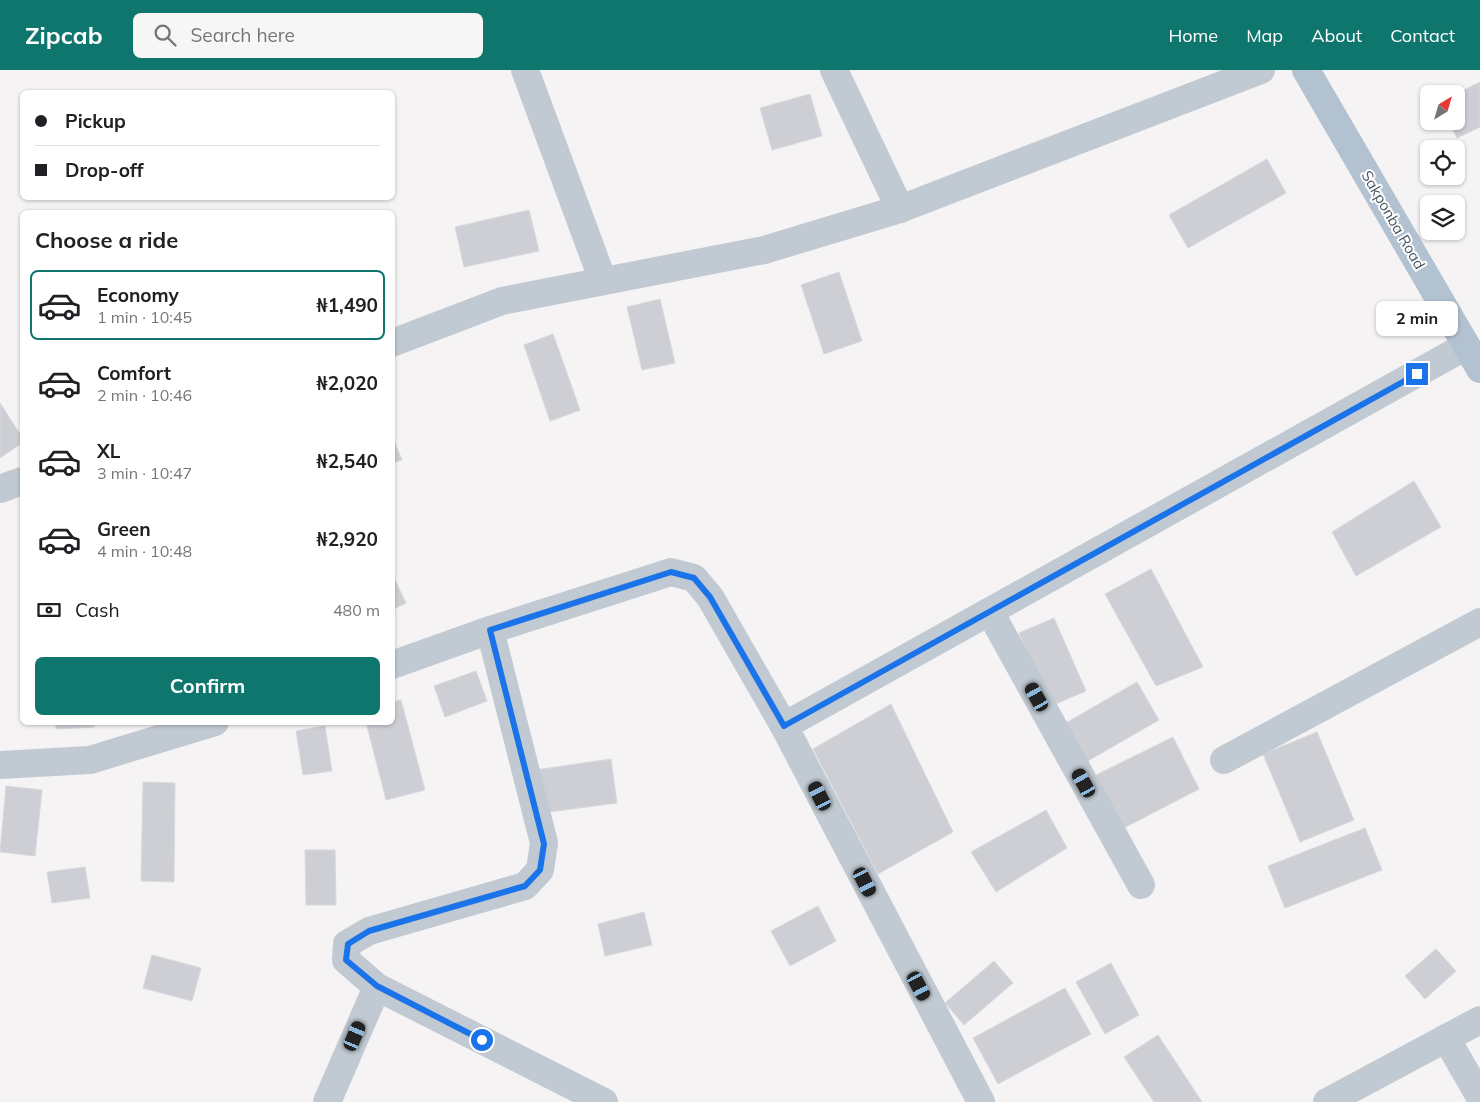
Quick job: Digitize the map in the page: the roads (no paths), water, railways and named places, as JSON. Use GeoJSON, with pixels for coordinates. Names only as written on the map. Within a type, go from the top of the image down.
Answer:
{"type":"FeatureCollection","features":[{"type":"Feature","properties":{"kind":"main road","name":"Sakponba Road"},"geometry":{"type":"LineString","coordinates":[[1306,70],[1480,370]]}},
{"type":"Feature","properties":{"kind":"street"},"geometry":{"type":"LineString","coordinates":[[525,70],[603,281]]}},
{"type":"Feature","properties":{"kind":"street"},"geometry":{"type":"LineString","coordinates":[[834,70],[900,209]]}},
{"type":"Feature","properties":{"kind":"street"},"geometry":{"type":"LineString","coordinates":[[395,343],[502,300],[764,250],[900,209],[1261,70]]}},
{"type":"Feature","properties":{"kind":"street"},"geometry":{"type":"LineString","coordinates":[[784,726],[1466,346]]}},
{"type":"Feature","properties":{"kind":"street"},"geometry":{"type":"LineString","coordinates":[[0,489],[20,482]]}},
{"type":"Feature","properties":{"kind":"street"},"geometry":{"type":"LineString","coordinates":[[395,664],[490,630],[671,572],[694,578],[710,597],[784,726],[981,1102]]}},
{"type":"Feature","properties":{"kind":"street"},"geometry":{"type":"LineString","coordinates":[[990,612],[1141,885]]}},
{"type":"Feature","properties":{"kind":"street"},"geometry":{"type":"LineString","coordinates":[[1224,760],[1480,622]]}},
{"type":"Feature","properties":{"kind":"street"},"geometry":{"type":"LineString","coordinates":[[490,630],[544,844],[540,870],[525,886],[369,931],[348,944],[346,960],[377,986],[604,1102]]}},
{"type":"Feature","properties":{"kind":"street"},"geometry":{"type":"LineString","coordinates":[[0,765],[90,760],[205,725]]}},
{"type":"Feature","properties":{"kind":"street"},"geometry":{"type":"LineString","coordinates":[[327,1102],[377,986]]}},
{"type":"Feature","properties":{"kind":"street"},"geometry":{"type":"LineString","coordinates":[[1327,1102],[1480,1020]]}},
{"type":"Feature","properties":{"kind":"street"},"geometry":{"type":"LineString","coordinates":[[1446,1038],[1480,1097]]}}]}
